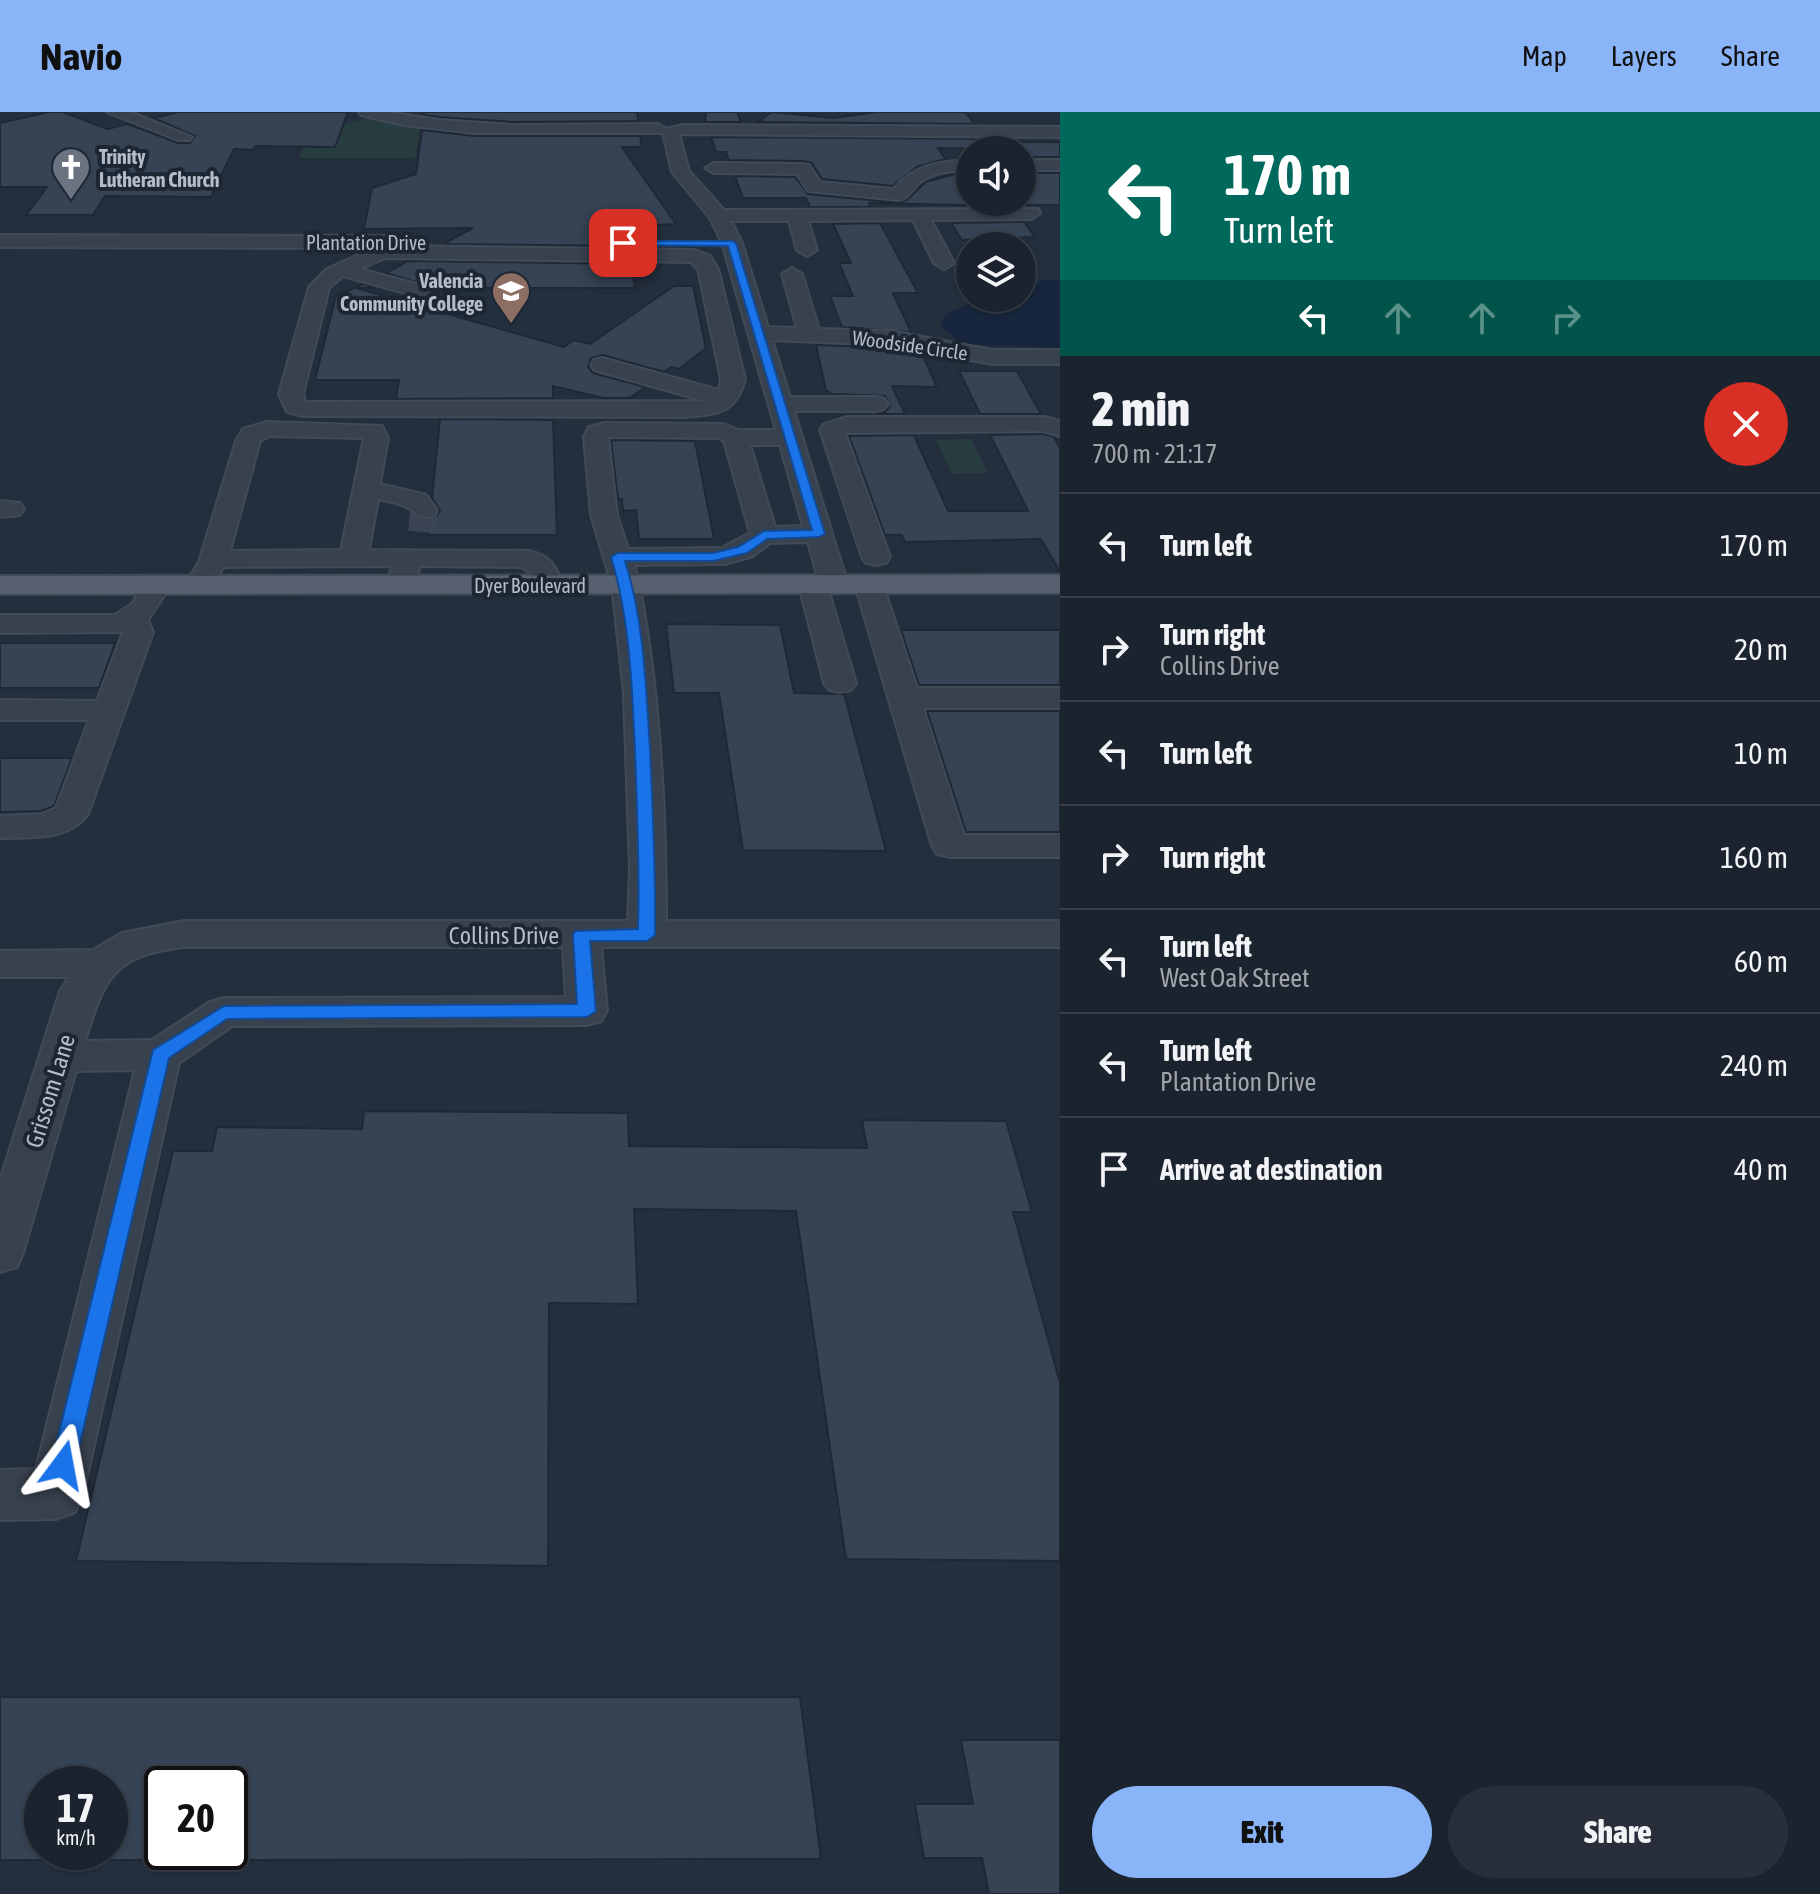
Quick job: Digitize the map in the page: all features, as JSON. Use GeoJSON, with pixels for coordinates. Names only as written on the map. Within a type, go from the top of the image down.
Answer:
{"type":"FeatureCollection","features":[{"type":"Feature","properties":{"kind":"main road","name":"Dyer Boulevard"},"geometry":{"type":"LineString","coordinates":[[0,585],[157,585],[206,573],[415,549],[548,585],[622,571],[823,585],[871,558],[1060,584]]}},
{"type":"Feature","properties":{"kind":"street"},"geometry":{"type":"LineString","coordinates":[[122,115],[152,112]]}},
{"type":"Feature","properties":{"kind":"street"},"geometry":{"type":"LineString","coordinates":[[367,112],[418,122],[476,128],[669,126],[1060,132]]}},
{"type":"Feature","properties":{"kind":"street"},"geometry":{"type":"LineString","coordinates":[[837,112],[847,131]]}},
{"type":"Feature","properties":{"kind":"street"},"geometry":{"type":"LineString","coordinates":[[1006,112],[1023,132]]}},
{"type":"Feature","properties":{"kind":"street"},"geometry":{"type":"LineString","coordinates":[[122,115],[184,137]]}},
{"type":"Feature","properties":{"kind":"street"},"geometry":{"type":"LineString","coordinates":[[669,126],[681,172],[719,216],[732,243],[757,322],[820,537],[823,585],[840,683]]}},
{"type":"Feature","properties":{"kind":"street"},"geometry":{"type":"LineString","coordinates":[[1036,165],[1060,165]]}},
{"type":"Feature","properties":{"kind":"street"},"geometry":{"type":"LineString","coordinates":[[885,214],[908,182],[921,171],[956,166]]}},
{"type":"Feature","properties":{"kind":"street"},"geometry":{"type":"LineString","coordinates":[[714,168],[803,169],[814,187],[899,195]]}},
{"type":"Feature","properties":{"kind":"street"},"geometry":{"type":"LineString","coordinates":[[921,171],[956,174]]}},
{"type":"Feature","properties":{"kind":"street"},"geometry":{"type":"LineString","coordinates":[[1036,175],[1060,175]]}},
{"type":"Feature","properties":{"kind":"street"},"geometry":{"type":"LineString","coordinates":[[919,214],[944,263]]}},
{"type":"Feature","properties":{"kind":"street"},"geometry":{"type":"LineString","coordinates":[[719,216],[956,214]]}},
{"type":"Feature","properties":{"kind":"street"},"geometry":{"type":"LineString","coordinates":[[797,215],[807,250]]}},
{"type":"Feature","properties":{"kind":"street","name":"Plantation Drive"},"geometry":{"type":"LineString","coordinates":[[0,241],[388,247],[564,256]]}},
{"type":"Feature","properties":{"kind":"street"},"geometry":{"type":"LineString","coordinates":[[564,256],[732,243]]}},
{"type":"Feature","properties":{"kind":"street"},"geometry":{"type":"LineString","coordinates":[[388,247],[327,277],[319,287],[291,394],[291,403],[295,407],[686,410],[714,407],[728,394],[733,379],[708,269],[703,260],[695,256],[564,256]]}},
{"type":"Feature","properties":{"kind":"street"},"geometry":{"type":"LineString","coordinates":[[342,270],[424,292]]}},
{"type":"Feature","properties":{"kind":"street"},"geometry":{"type":"LineString","coordinates":[[792,274],[810,334]]}},
{"type":"Feature","properties":{"kind":"street","name":"Woodside Circle"},"geometry":{"type":"LineString","coordinates":[[717,312],[810,334],[891,338],[992,357],[1060,357]]}},
{"type":"Feature","properties":{"kind":"street"},"geometry":{"type":"LineString","coordinates":[[602,365],[728,394],[945,404]]}},
{"type":"Feature","properties":{"kind":"street"},"geometry":{"type":"LineString","coordinates":[[1029,405],[1060,405]]}},
{"type":"Feature","properties":{"kind":"street"},"geometry":{"type":"LineString","coordinates":[[647,935],[648,870],[640,694],[622,571],[604,515],[598,432],[723,431],[735,437],[832,430],[847,424],[1045,424],[1060,429]]}},
{"type":"Feature","properties":{"kind":"street"},"geometry":{"type":"LineString","coordinates":[[354,557],[376,438],[373,431],[267,429],[252,434],[206,573],[354,557],[415,549],[417,501],[367,489]]}},
{"type":"Feature","properties":{"kind":"street"},"geometry":{"type":"LineString","coordinates":[[832,430],[871,558],[904,698],[950,846],[1060,846]]}},
{"type":"Feature","properties":{"kind":"street"},"geometry":{"type":"LineString","coordinates":[[735,437],[764,535]]}},
{"type":"Feature","properties":{"kind":"street"},"geometry":{"type":"LineString","coordinates":[[622,571],[725,556],[743,550],[764,535],[820,537],[871,558]]}},
{"type":"Feature","properties":{"kind":"street"},"geometry":{"type":"LineString","coordinates":[[0,624],[60,625],[133,620],[146,607],[157,585]]}},
{"type":"Feature","properties":{"kind":"street"},"geometry":{"type":"LineString","coordinates":[[0,827],[48,825],[71,814],[138,632],[133,620]]}},
{"type":"Feature","properties":{"kind":"street"},"geometry":{"type":"LineString","coordinates":[[904,698],[1060,698]]}},
{"type":"Feature","properties":{"kind":"street"},"geometry":{"type":"LineString","coordinates":[[0,710],[109,711]]}},
{"type":"Feature","properties":{"kind":"street","name":"Collins Drive"},"geometry":{"type":"LineString","coordinates":[[0,964],[113,954],[153,937],[184,934],[1060,934]]}},
{"type":"Feature","properties":{"kind":"street"},"geometry":{"type":"LineString","coordinates":[[61,1056],[160,1055],[224,1012],[587,1011],[581,935]]}},
{"type":"Feature","properties":{"kind":"street","name":"Grissom Lane"},"geometry":{"type":"LineString","coordinates":[[0,1253],[16,1148],[61,1056],[80,991],[113,954]]}},
{"type":"Feature","properties":{"kind":"street"},"geometry":{"type":"LineString","coordinates":[[0,1495],[56,1494],[160,1055]]}},
{"type":"Feature","properties":{"kind":"green space"},"geometry":{"type":"Polygon","coordinates":[[[367,118],[420,128],[415,158],[299,158],[308,134],[367,118]]]}},
{"type":"Feature","properties":{"kind":"green space"},"geometry":{"type":"Polygon","coordinates":[[[971,439],[988,473],[952,474],[936,440],[971,439]]]}},
{"type":"Feature","properties":{"kind":"water"},"geometry":{"type":"Polygon","coordinates":[[[1060,280],[1060,348],[961,344],[940,325],[944,317],[956,309],[956,312],[1036,312],[1036,283],[1060,280]]]}},
{"type":"Feature","properties":{"kind":"building"},"geometry":{"type":"Polygon","coordinates":[[[49,112],[63,112],[107,129],[128,124],[178,143],[190,143],[195,136],[153,118],[179,112],[348,112],[335,147],[255,146],[253,150],[234,149],[211,197],[105,196],[93,215],[26,215],[47,187],[0,187],[0,123],[49,112]]]}},
{"type":"Feature","properties":{"kind":"building"},"geometry":{"type":"Polygon","coordinates":[[[424,112],[637,112],[638,121],[512,122],[439,117],[423,115],[424,112]]]}},
{"type":"Feature","properties":{"kind":"building"},"geometry":{"type":"Polygon","coordinates":[[[706,112],[737,112],[741,122],[705,122],[706,112]]]}},
{"type":"Feature","properties":{"kind":"building"},"geometry":{"type":"Polygon","coordinates":[[[772,112],[833,118],[877,112],[965,112],[975,124],[758,122],[772,112]]]}},
{"type":"Feature","properties":{"kind":"building"},"geometry":{"type":"Polygon","coordinates":[[[422,130],[475,136],[640,136],[642,147],[622,147],[676,224],[627,226],[630,246],[443,244],[473,228],[364,229],[372,188],[416,174],[422,130]]]}},
{"type":"Feature","properties":{"kind":"building"},"geometry":{"type":"Polygon","coordinates":[[[711,137],[956,139],[956,148],[938,148],[945,159],[917,167],[893,186],[822,179],[812,163],[804,161],[729,160],[726,152],[716,152],[711,137]]]}},
{"type":"Feature","properties":{"kind":"building"},"geometry":{"type":"Polygon","coordinates":[[[1036,142],[1060,142],[1060,157],[1036,157],[1036,142]]]}},
{"type":"Feature","properties":{"kind":"building"},"geometry":{"type":"Polygon","coordinates":[[[1036,173],[1060,173],[1060,205],[1036,205],[1036,173]]]}},
{"type":"Feature","properties":{"kind":"building"},"geometry":{"type":"Polygon","coordinates":[[[955,174],[956,205],[869,203],[871,207],[810,207],[806,198],[743,198],[735,176],[795,177],[808,194],[899,203],[907,200],[926,182],[955,174]]]}},
{"type":"Feature","properties":{"kind":"building"},"geometry":{"type":"Polygon","coordinates":[[[1024,222],[1031,232],[957,232],[951,223],[1024,222]]]}},
{"type":"Feature","properties":{"kind":"building"},"geometry":{"type":"Polygon","coordinates":[[[880,223],[918,293],[893,293],[911,332],[842,327],[830,296],[853,296],[839,263],[851,263],[833,224],[880,223]]]}},
{"type":"Feature","properties":{"kind":"building"},"geometry":{"type":"Polygon","coordinates":[[[408,261],[632,264],[635,288],[435,288],[386,273],[408,261]]]}},
{"type":"Feature","properties":{"kind":"building"},"geometry":{"type":"Polygon","coordinates":[[[363,284],[375,288],[356,288],[564,347],[574,340],[590,344],[674,286],[693,286],[706,348],[679,369],[671,367],[664,372],[603,355],[591,358],[588,367],[593,373],[645,387],[630,398],[603,398],[553,386],[553,398],[396,399],[399,380],[315,380],[336,296],[363,284]]]}},
{"type":"Feature","properties":{"kind":"building"},"geometry":{"type":"Polygon","coordinates":[[[816,345],[891,348],[922,354],[937,387],[892,386],[905,414],[876,414],[885,412],[890,406],[885,396],[832,394],[826,390],[816,345]]]}},
{"type":"Feature","properties":{"kind":"building"},"geometry":{"type":"Polygon","coordinates":[[[959,371],[1017,371],[1041,414],[980,414],[959,371]]]}},
{"type":"Feature","properties":{"kind":"building"},"geometry":{"type":"Polygon","coordinates":[[[440,419],[553,420],[557,535],[428,535],[430,520],[436,518],[440,510],[432,498],[440,419]]]}},
{"type":"Feature","properties":{"kind":"building"},"geometry":{"type":"Polygon","coordinates":[[[1043,434],[1054,437],[1060,448],[1060,572],[1041,539],[905,542],[902,535],[885,535],[849,436],[914,435],[948,511],[1028,511],[990,435],[1043,434]]]}},
{"type":"Feature","properties":{"kind":"building"},"geometry":{"type":"Polygon","coordinates":[[[611,440],[695,441],[714,539],[639,539],[636,510],[623,511],[622,499],[618,499],[611,440]]]}},
{"type":"Feature","properties":{"kind":"building"},"geometry":{"type":"Polygon","coordinates":[[[666,624],[780,625],[794,693],[844,694],[886,851],[743,850],[719,693],[674,693],[666,624]]]}},
{"type":"Feature","properties":{"kind":"building"},"geometry":{"type":"Polygon","coordinates":[[[901,630],[1060,630],[1060,685],[919,685],[901,630]]]}},
{"type":"Feature","properties":{"kind":"building"},"geometry":{"type":"Polygon","coordinates":[[[0,643],[115,643],[99,688],[0,688],[0,643]]]}},
{"type":"Feature","properties":{"kind":"building"},"geometry":{"type":"Polygon","coordinates":[[[927,711],[1060,711],[1060,832],[966,832],[927,711]]]}},
{"type":"Feature","properties":{"kind":"building"},"geometry":{"type":"Polygon","coordinates":[[[0,758],[72,758],[54,806],[41,811],[0,812],[0,758]]]}},
{"type":"Feature","properties":{"kind":"building"},"geometry":{"type":"Polygon","coordinates":[[[364,1111],[628,1113],[629,1146],[867,1148],[862,1120],[1006,1121],[1032,1212],[1013,1212],[1060,1383],[1060,1561],[846,1559],[796,1211],[634,1209],[638,1304],[549,1303],[548,1566],[76,1561],[173,1151],[212,1151],[217,1127],[362,1129],[364,1111]]]}},
{"type":"Feature","properties":{"kind":"building"},"geometry":{"type":"Polygon","coordinates":[[[0,1697],[800,1697],[821,1859],[248,1860],[248,1766],[144,1766],[144,1860],[128,1860],[128,1766],[24,1766],[24,1860],[0,1860],[0,1697]]]}},
{"type":"Feature","properties":{"kind":"building"},"geometry":{"type":"Polygon","coordinates":[[[961,1740],[1060,1740],[1060,1894],[989,1894],[982,1858],[924,1858],[915,1804],[973,1804],[961,1740]]]}},
{"type":"Feature","properties":{"kind":"tunnel"},"geometry":{"type":"LineString","coordinates":[[422,532],[424,510]]}},
{"type":"Feature","properties":{"kind":"place","name":"Trinity Lutheran Church"},"geometry":{"type":"Point","coordinates":[71,201]}},
{"type":"Feature","properties":{"kind":"place","name":"Valencia Community College"},"geometry":{"type":"Point","coordinates":[511,325]}},
{"type":"Feature","properties":{"kind":"route"},"geometry":{"type":"LineString","coordinates":[[63,1465],[160,1055],[224,1012],[587,1011],[581,935],[647,935],[648,870],[640,694],[626,585],[618,557],[725,556],[743,550],[764,535],[819,534],[732,243],[623,243]]}}]}
